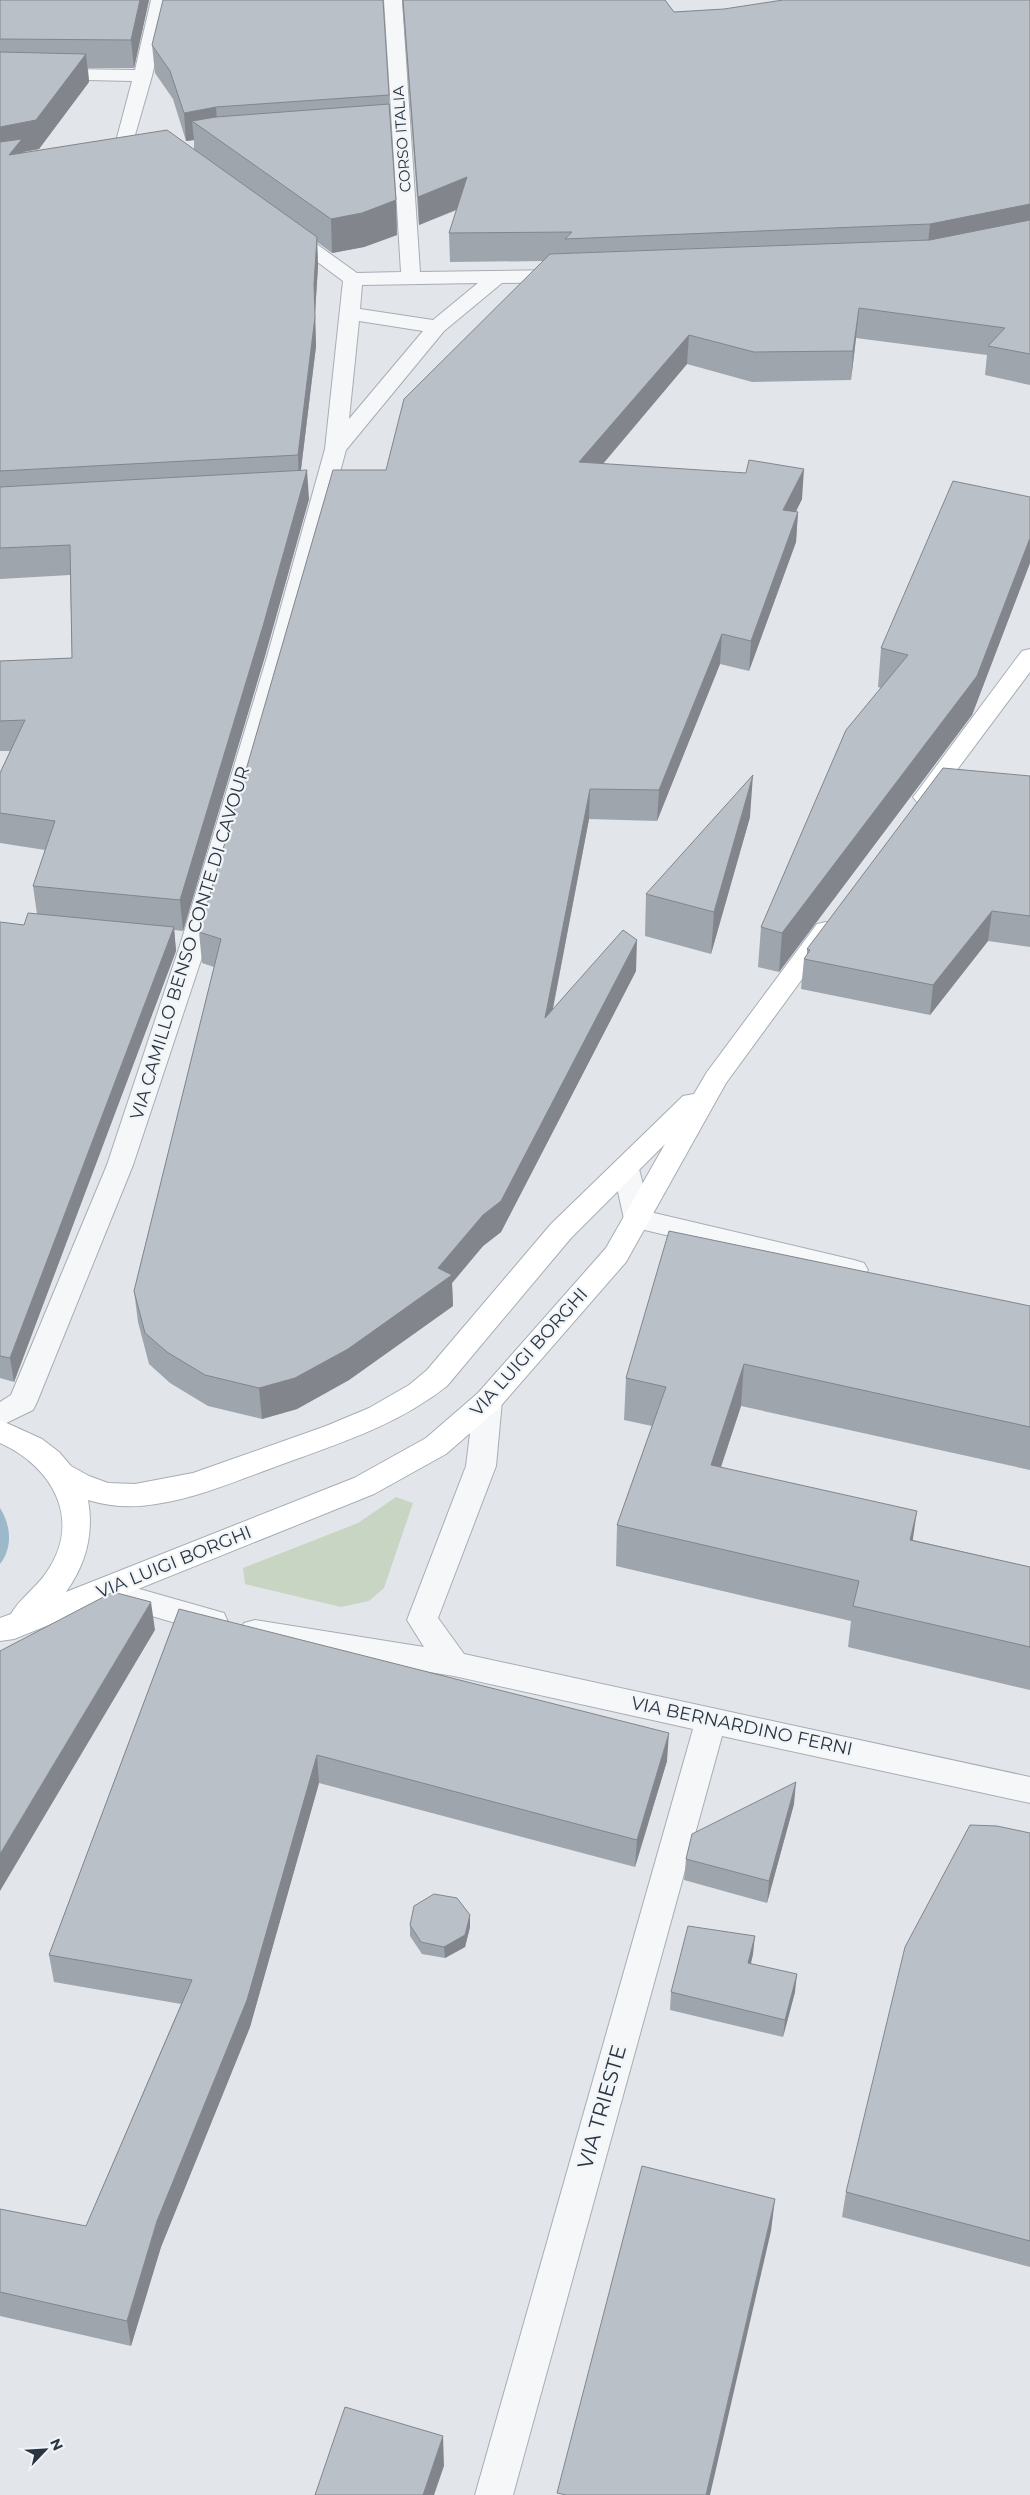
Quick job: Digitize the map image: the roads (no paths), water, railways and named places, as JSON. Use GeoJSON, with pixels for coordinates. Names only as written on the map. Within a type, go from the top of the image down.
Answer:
{"type":"FeatureCollection","features":[{"type":"Feature","properties":{"kind":"street"},"geometry":{"type":"LineString","coordinates":[[104,147],[131,145],[141,80],[160,0]]}},
{"type":"Feature","properties":{"kind":"street","name":"CORSO ITALIA"},"geometry":{"type":"LineString","coordinates":[[393,0],[411,278]]}},
{"type":"Feature","properties":{"kind":"street"},"geometry":{"type":"LineString","coordinates":[[0,73],[141,80]]}},
{"type":"Feature","properties":{"kind":"street"},"geometry":{"type":"LineString","coordinates":[[381,132],[400,130]]}},
{"type":"Feature","properties":{"kind":"street"},"geometry":{"type":"LineString","coordinates":[[275,223],[353,280],[583,275]]}},
{"type":"Feature","properties":{"kind":"street"},"geometry":{"type":"LineString","coordinates":[[336,449],[437,327],[497,277]]}},
{"type":"Feature","properties":{"kind":"street","name":"VIA CAMILLO BENSO CONTE DI CAVOUR"},"geometry":{"type":"LineString","coordinates":[[0,1415],[23,1402],[113,1182],[185,941],[306,561],[336,449],[353,280]]}},
{"type":"Feature","properties":{"kind":"street"},"geometry":{"type":"LineString","coordinates":[[350,314],[437,327]]}},
{"type":"Feature","properties":{"kind":"street"},"geometry":{"type":"LineString","coordinates":[[912,814],[1030,656]]}},
{"type":"Feature","properties":{"kind":"street","name":"VIA LUIGI BORGHI"},"geometry":{"type":"LineString","coordinates":[[2,1631],[364,1486],[436,1446],[488,1401],[616,1255],[716,1078],[842,909]]}},
{"type":"Feature","properties":{"kind":"street","name":"VIA LUIGI BORGHI"},"geometry":{"type":"LineString","coordinates":[[59,1473],[89,1489],[105,1493],[149,1493],[171,1490],[355,1426],[401,1404],[423,1390],[437,1378],[561,1231],[626,1169],[716,1078]]}},
{"type":"Feature","properties":{"kind":"street"},"geometry":{"type":"LineString","coordinates":[[626,1169],[638,1219],[879,1277]]}},
{"type":"Feature","properties":{"kind":"street"},"geometry":{"type":"LineString","coordinates":[[454,1664],[422,1620],[481,1466],[488,1401]]}},
{"type":"Feature","properties":{"kind":"street"},"geometry":{"type":"LineString","coordinates":[[0,1431],[27,1443],[49,1460],[72,1496],[76,1513],[76,1532],[70,1560],[48,1595],[27,1614],[2,1631]]}},
{"type":"Feature","properties":{"kind":"street","name":"VIA BERNARDINO FERNI"},"geometry":{"type":"LineString","coordinates":[[103,1590],[237,1629],[454,1664],[1030,1790]]}},
{"type":"Feature","properties":{"kind":"street","name":"VIA TRIESTE"},"geometry":{"type":"LineString","coordinates":[[494,2495],[711,1720]]}},
{"type":"Feature","properties":{"kind":"water"},"geometry":{"type":"Polygon","coordinates":[[[0,1508],[8,1529],[9,1544],[0,1564],[0,1508]]]}}]}
